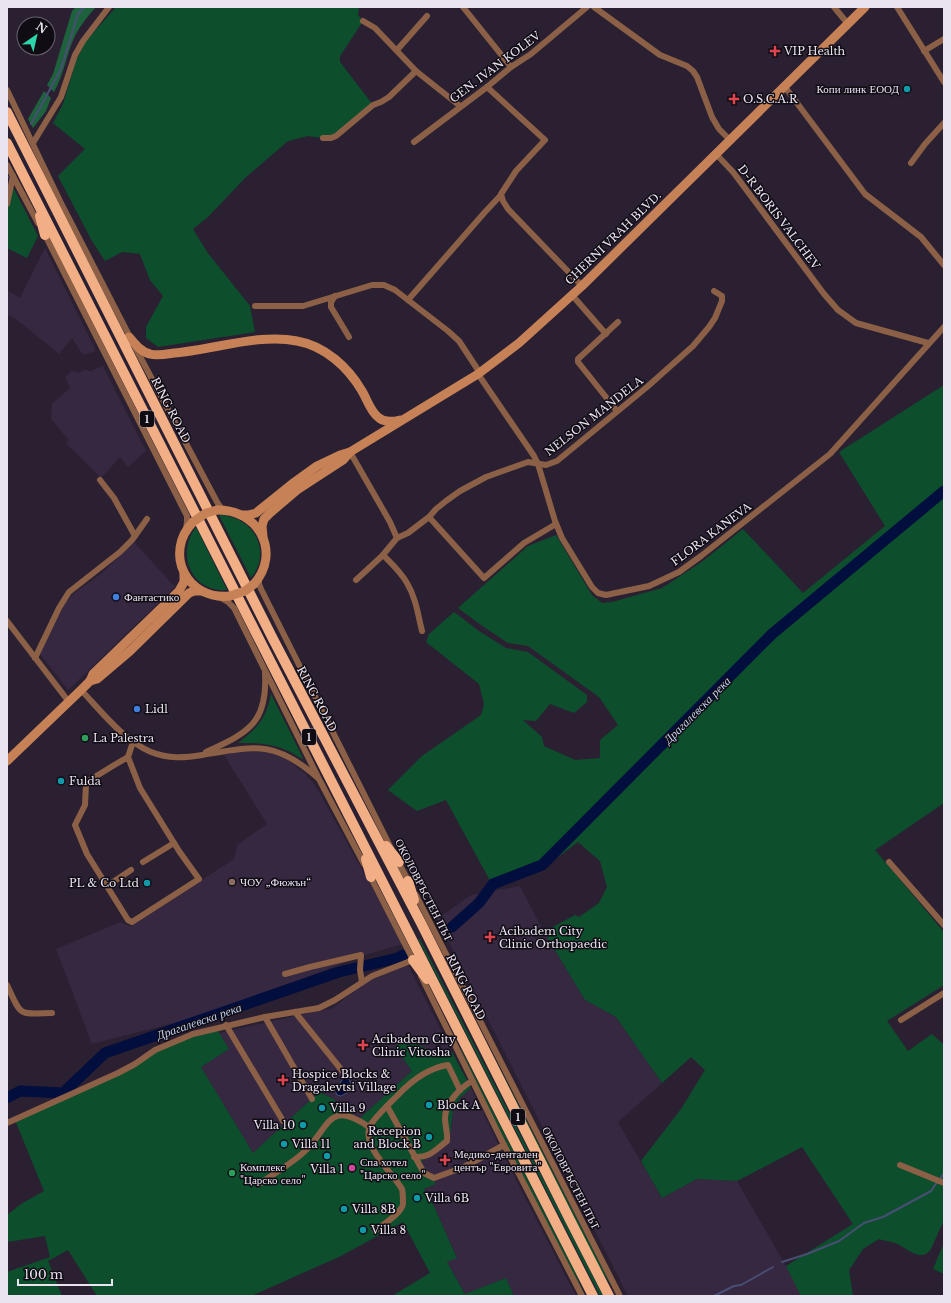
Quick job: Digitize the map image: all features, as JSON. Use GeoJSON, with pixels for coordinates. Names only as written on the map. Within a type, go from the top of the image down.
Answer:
{"type":"FeatureCollection","features":[{"type":"Feature","properties":{"kind":"highway","name":"RING ROAD"},"geometry":{"type":"LineString","coordinates":[[7,112],[273,639],[421,923],[609,1296]]}},
{"type":"Feature","properties":{"kind":"highway","name":"1"},"geometry":{"type":"LineString","coordinates":[[7,143],[593,1296]]}},
{"type":"Feature","properties":{"kind":"highway"},"geometry":{"type":"LineString","coordinates":[[7,160],[26,181]]}},
{"type":"Feature","properties":{"kind":"highway"},"geometry":{"type":"LineString","coordinates":[[45,170],[49,196]]}},
{"type":"Feature","properties":{"kind":"highway"},"geometry":{"type":"LineString","coordinates":[[35,197],[45,235]]}},
{"type":"Feature","properties":{"kind":"highway"},"geometry":{"type":"LineString","coordinates":[[84,263],[100,281]]}},
{"type":"Feature","properties":{"kind":"highway"},"geometry":{"type":"LineString","coordinates":[[373,831],[399,862]]}},
{"type":"Feature","properties":{"kind":"highway"},"geometry":{"type":"LineString","coordinates":[[358,835],[371,877]]}},
{"type":"Feature","properties":{"kind":"highway"},"geometry":{"type":"LineString","coordinates":[[408,881],[421,923]]}},
{"type":"Feature","properties":{"kind":"highway"},"geometry":{"type":"LineString","coordinates":[[413,960],[446,1005]]}},
{"type":"Feature","properties":{"kind":"main road","name":"CHERNI VRAH BLVD."},"geometry":{"type":"LineString","coordinates":[[242,515],[248,516],[256,513],[317,466],[350,452],[406,419],[479,374],[519,343],[582,286],[865,7]]}},
{"type":"Feature","properties":{"kind":"main road"},"geometry":{"type":"LineString","coordinates":[[130,337],[141,350],[150,355],[187,352],[268,339],[286,339],[307,343],[326,352],[344,367],[358,385],[374,413],[380,418],[389,422],[406,419]]}},
{"type":"Feature","properties":{"kind":"main road","name":"CHERNI VRAH BLVD."},"geometry":{"type":"LineString","coordinates":[[263,537],[262,526],[266,516],[297,490],[343,460],[350,452]]}},
{"type":"Feature","properties":{"kind":"main road"},"geometry":{"type":"LineString","coordinates":[[90,681],[97,679],[130,651],[189,593],[201,591],[217,596],[230,596],[240,593],[257,580],[264,568],[266,557],[265,544],[263,537],[255,524],[242,515],[222,510],[206,513],[193,522],[185,532],[179,553],[181,564],[184,573],[190,582],[201,591]]}},
{"type":"Feature","properties":{"kind":"main road"},"geometry":{"type":"LineString","coordinates":[[7,761],[69,702],[90,681],[93,674],[179,591],[184,582],[184,573]]}},
{"type":"Feature","properties":{"kind":"street"},"geometry":{"type":"LineString","coordinates":[[33,143],[61,97],[75,55],[82,41],[109,7]]}},
{"type":"Feature","properties":{"kind":"street"},"geometry":{"type":"LineString","coordinates":[[463,7],[511,67]]}},
{"type":"Feature","properties":{"kind":"street","name":"GEN. IVAN KOLEV"},"geometry":{"type":"LineString","coordinates":[[414,142],[511,67],[531,54],[587,7]]}},
{"type":"Feature","properties":{"kind":"street"},"geometry":{"type":"LineString","coordinates":[[594,7],[660,55],[687,66],[693,71],[697,77],[712,117],[719,129],[730,140]]}},
{"type":"Feature","properties":{"kind":"street"},"geometry":{"type":"LineString","coordinates":[[834,7],[848,24]]}},
{"type":"Feature","properties":{"kind":"street"},"geometry":{"type":"LineString","coordinates":[[897,7],[944,82]]}},
{"type":"Feature","properties":{"kind":"street"},"geometry":{"type":"LineString","coordinates":[[397,50],[428,16]]}},
{"type":"Feature","properties":{"kind":"street"},"geometry":{"type":"LineString","coordinates":[[363,21],[375,28],[416,71],[460,106]]}},
{"type":"Feature","properties":{"kind":"street"},"geometry":{"type":"LineString","coordinates":[[924,51],[944,39]]}},
{"type":"Feature","properties":{"kind":"street"},"geometry":{"type":"LineString","coordinates":[[323,138],[331,138],[336,136],[373,105],[389,97],[416,71]]}},
{"type":"Feature","properties":{"kind":"street"},"geometry":{"type":"LineString","coordinates":[[408,300],[501,195],[503,189],[516,171],[545,140],[487,87]]}},
{"type":"Feature","properties":{"kind":"street"},"geometry":{"type":"LineString","coordinates":[[785,87],[865,194],[921,237],[944,265]]}},
{"type":"Feature","properties":{"kind":"street","name":"RING ROAD"},"geometry":{"type":"LineString","coordinates":[[7,90],[100,281],[222,510]]}},
{"type":"Feature","properties":{"kind":"street"},"geometry":{"type":"LineString","coordinates":[[912,163],[925,144],[944,123]]}},
{"type":"Feature","properties":{"kind":"street","name":"D-R BORIS VALCHEV"},"geometry":{"type":"LineString","coordinates":[[716,154],[733,172],[824,294],[838,310],[856,323],[928,343]]}},
{"type":"Feature","properties":{"kind":"street"},"geometry":{"type":"LineString","coordinates":[[7,165],[45,235],[186,516],[188,521],[185,532]]}},
{"type":"Feature","properties":{"kind":"street"},"geometry":{"type":"LineString","coordinates":[[7,204],[13,176]]}},
{"type":"Feature","properties":{"kind":"street"},"geometry":{"type":"LineString","coordinates":[[501,195],[508,209],[582,286]]}},
{"type":"Feature","properties":{"kind":"street","name":"FLORA KANEVA"},"geometry":{"type":"LineString","coordinates":[[255,306],[303,306],[372,285],[384,285],[395,290],[454,336],[464,348],[479,374],[529,448],[538,464],[556,524],[562,538],[592,587],[600,594],[606,595],[649,586],[679,572],[702,556],[830,454],[928,343],[944,327]]}},
{"type":"Feature","properties":{"kind":"street","name":"NELSON MANDELA"},"geometry":{"type":"LineString","coordinates":[[356,580],[383,555],[397,538],[406,535],[429,517],[446,500],[475,482],[528,462],[546,466],[557,461],[647,387],[698,341],[715,318],[720,308],[722,297],[714,291]]}},
{"type":"Feature","properties":{"kind":"street"},"geometry":{"type":"LineString","coordinates":[[572,295],[606,334]]}},
{"type":"Feature","properties":{"kind":"street"},"geometry":{"type":"LineString","coordinates":[[335,296],[331,302],[331,307],[349,337]]}},
{"type":"Feature","properties":{"kind":"street"},"geometry":{"type":"LineString","coordinates":[[617,411],[578,362],[578,359],[618,322]]}},
{"type":"Feature","properties":{"kind":"street"},"geometry":{"type":"LineString","coordinates":[[350,452],[390,522],[397,538]]}},
{"type":"Feature","properties":{"kind":"street"},"geometry":{"type":"LineString","coordinates":[[100,480],[114,498],[135,536]]}},
{"type":"Feature","properties":{"kind":"street"},"geometry":{"type":"LineString","coordinates":[[429,517],[484,578],[524,542],[556,524]]}},
{"type":"Feature","properties":{"kind":"street"},"geometry":{"type":"LineString","coordinates":[[35,658],[58,608],[69,592],[120,552],[135,536],[147,519]]}},
{"type":"Feature","properties":{"kind":"street"},"geometry":{"type":"LineString","coordinates":[[383,555],[401,574],[408,584],[415,601],[422,631]]}},
{"type":"Feature","properties":{"kind":"street","name":"ОКОЛОВРЪСТЕН ПЪТ"},"geometry":{"type":"LineString","coordinates":[[257,580],[408,881],[620,1296]]}},
{"type":"Feature","properties":{"kind":"street"},"geometry":{"type":"LineString","coordinates":[[217,596],[226,600],[232,605],[320,781],[413,960],[504,1145],[582,1296]]}},
{"type":"Feature","properties":{"kind":"street"},"geometry":{"type":"LineString","coordinates":[[7,621],[69,702]]}},
{"type":"Feature","properties":{"kind":"street"},"geometry":{"type":"LineString","coordinates":[[197,756],[241,736],[255,721],[266,694],[264,669]]}},
{"type":"Feature","properties":{"kind":"street"},"geometry":{"type":"LineString","coordinates":[[81,690],[133,742],[152,752],[173,758],[185,758],[244,748],[268,749],[291,758],[306,768],[320,781]]}},
{"type":"Feature","properties":{"kind":"street"},"geometry":{"type":"LineString","coordinates":[[128,757],[90,780],[86,784],[85,805],[76,821],[75,828],[81,839],[86,854],[128,920],[132,922],[199,879],[174,843],[140,788],[128,757],[133,742]]}},
{"type":"Feature","properties":{"kind":"street"},"geometry":{"type":"LineString","coordinates":[[142,862],[174,843]]}},
{"type":"Feature","properties":{"kind":"street"},"geometry":{"type":"LineString","coordinates":[[889,862],[944,925]]}},
{"type":"Feature","properties":{"kind":"street"},"geometry":{"type":"LineString","coordinates":[[107,886],[131,870]]}},
{"type":"Feature","properties":{"kind":"street"},"geometry":{"type":"LineString","coordinates":[[285,974],[361,955],[360,970],[362,982]]}},
{"type":"Feature","properties":{"kind":"street"},"geometry":{"type":"LineString","coordinates":[[7,1124],[118,1073],[135,1064],[155,1050],[193,1034],[226,1025],[319,1008],[335,1000],[372,976],[413,960]]}},
{"type":"Feature","properties":{"kind":"street"},"geometry":{"type":"LineString","coordinates":[[7,985],[18,1008],[24,1013],[52,1013]]}},
{"type":"Feature","properties":{"kind":"street"},"geometry":{"type":"LineString","coordinates":[[901,1020],[944,993]]}},
{"type":"Feature","properties":{"kind":"street"},"geometry":{"type":"LineString","coordinates":[[295,1012],[344,1073]]}},
{"type":"Feature","properties":{"kind":"street"},"geometry":{"type":"LineString","coordinates":[[265,1017],[312,1099]]}},
{"type":"Feature","properties":{"kind":"street"},"geometry":{"type":"LineString","coordinates":[[226,1025],[284,1122]]}},
{"type":"Feature","properties":{"kind":"street"},"geometry":{"type":"LineString","coordinates":[[375,1231],[398,1213],[403,1206],[403,1196],[402,1190],[371,1145],[369,1128],[387,1106],[402,1091],[425,1072],[448,1065],[460,1090]]}},
{"type":"Feature","properties":{"kind":"street"},"geometry":{"type":"LineString","coordinates":[[414,1157],[423,1158],[430,1155],[447,1141],[445,1116],[448,1107],[460,1090],[472,1080]]}},
{"type":"Feature","properties":{"kind":"street"},"geometry":{"type":"LineString","coordinates":[[387,1106],[424,1173],[434,1178],[464,1167],[504,1145]]}},
{"type":"Feature","properties":{"kind":"street"},"geometry":{"type":"LineString","coordinates":[[259,1184],[304,1153],[329,1121],[340,1115],[356,1118],[369,1128]]}},
{"type":"Feature","properties":{"kind":"street"},"geometry":{"type":"LineString","coordinates":[[900,1164],[944,1183]]}},
{"type":"Feature","properties":{"kind":"shaded area"},"geometry":{"type":"Polygon","coordinates":[[[45,248],[96,351],[83,355],[72,338],[59,354],[16,319],[7,315],[7,290],[20,298],[45,248]]]}},
{"type":"Feature","properties":{"kind":"shaded area"},"geometry":{"type":"Polygon","coordinates":[[[103,366],[146,451],[128,467],[120,457],[101,478],[66,443],[69,440],[51,419],[52,404],[70,388],[65,377],[73,370],[78,373],[84,370],[91,371],[103,366]]]}},
{"type":"Feature","properties":{"kind":"shaded area"},"geometry":{"type":"Polygon","coordinates":[[[134,542],[175,587],[68,690],[40,654],[60,610],[73,594],[102,573],[134,542]]]}},
{"type":"Feature","properties":{"kind":"shaded area"},"geometry":{"type":"Polygon","coordinates":[[[249,750],[272,753],[289,761],[306,774],[317,788],[403,944],[365,955],[209,1014],[92,1044],[56,949],[120,922],[131,926],[234,859],[237,845],[267,824],[224,755],[249,750]]]}},
{"type":"Feature","properties":{"kind":"shaded area"},"geometry":{"type":"Polygon","coordinates":[[[520,886],[544,932],[585,1000],[616,1017],[662,1083],[618,1122],[662,1198],[697,1179],[737,1181],[786,1266],[801,1296],[628,1296],[437,919],[471,895],[520,886]]]}},
{"type":"Feature","properties":{"kind":"shaded area"},"geometry":{"type":"Polygon","coordinates":[[[408,965],[452,1052],[443,1057],[409,1040],[400,1043],[395,1047],[412,1071],[359,1119],[351,1112],[339,1107],[334,1099],[319,1092],[253,1153],[201,1067],[228,1049],[218,1033],[333,1008],[360,986],[373,978],[408,965]]]}},
{"type":"Feature","properties":{"kind":"shaded area"},"geometry":{"type":"Polygon","coordinates":[[[343,1078],[349,1079],[352,1087],[348,1092],[341,1096],[337,1095],[334,1088],[343,1078]]]}},
{"type":"Feature","properties":{"kind":"shaded area"},"geometry":{"type":"Polygon","coordinates":[[[471,1088],[519,1186],[576,1296],[514,1296],[506,1278],[466,1295],[447,1262],[457,1257],[433,1204],[424,1189],[435,1184],[421,1162],[447,1142],[452,1124],[453,1110],[460,1098],[471,1088]]]}},
{"type":"Feature","properties":{"kind":"green space"},"geometry":{"type":"Polygon","coordinates":[[[76,7],[96,7],[81,26],[74,38],[54,92],[47,85],[53,74],[72,11],[76,7]]]}},
{"type":"Feature","properties":{"kind":"green space"},"geometry":{"type":"Polygon","coordinates":[[[116,7],[359,7],[358,15],[363,21],[340,56],[340,62],[373,105],[344,131],[323,138],[308,136],[288,141],[245,178],[208,217],[193,229],[207,252],[250,306],[255,332],[158,347],[146,338],[146,327],[163,296],[150,280],[140,254],[122,252],[105,261],[92,241],[58,176],[85,149],[53,123],[63,104],[76,61],[85,42],[116,7]]]}},
{"type":"Feature","properties":{"kind":"green space"},"geometry":{"type":"Polygon","coordinates":[[[44,91],[51,98],[46,111],[33,128],[28,119],[44,91]]]}},
{"type":"Feature","properties":{"kind":"green space"},"geometry":{"type":"Polygon","coordinates":[[[13,187],[38,236],[27,258],[7,248],[7,212],[13,187]]]}},
{"type":"Feature","properties":{"kind":"green space"},"geometry":{"type":"Polygon","coordinates":[[[944,385],[944,803],[875,850],[944,932],[944,985],[887,1021],[908,1051],[932,1034],[944,1045],[944,1220],[931,1249],[923,1255],[913,1253],[895,1243],[879,1239],[863,1249],[849,1270],[853,1296],[801,1296],[786,1266],[853,1224],[802,1147],[737,1181],[697,1179],[662,1198],[641,1161],[681,1109],[705,1070],[691,1057],[662,1083],[616,1017],[585,1000],[544,932],[575,915],[579,917],[599,903],[607,887],[600,861],[578,842],[539,871],[494,888],[446,800],[417,811],[388,790],[422,756],[481,715],[484,704],[479,684],[426,642],[429,634],[454,612],[479,631],[506,648],[528,652],[587,695],[587,702],[574,713],[550,704],[536,721],[523,720],[542,737],[544,746],[575,760],[600,758],[600,740],[618,725],[599,697],[528,646],[508,643],[458,608],[528,546],[556,535],[592,595],[602,603],[612,602],[662,588],[703,561],[743,529],[803,593],[885,526],[839,452],[944,385]]]}},
{"type":"Feature","properties":{"kind":"green space"},"geometry":{"type":"Polygon","coordinates":[[[219,515],[231,517],[241,521],[250,528],[256,537],[260,546],[260,557],[257,568],[251,578],[219,515]]]}},
{"type":"Feature","properties":{"kind":"green space"},"geometry":{"type":"Polygon","coordinates":[[[196,527],[227,590],[215,589],[204,585],[196,579],[190,570],[187,560],[187,549],[190,538],[196,527]]]}},
{"type":"Feature","properties":{"kind":"green space"},"geometry":{"type":"Polygon","coordinates":[[[271,694],[303,759],[274,746],[256,743],[238,743],[251,733],[262,720],[268,707],[271,694]]]}},
{"type":"Feature","properties":{"kind":"green space"},"geometry":{"type":"Polygon","coordinates":[[[418,939],[420,939],[603,1296],[600,1296],[418,939]]]}},
{"type":"Feature","properties":{"kind":"green space"},"geometry":{"type":"Polygon","coordinates":[[[443,958],[612,1287],[596,1262],[443,958]]]}},
{"type":"Feature","properties":{"kind":"green space","name":"Комплекс \"Царско село\""},"geometry":{"type":"Polygon","coordinates":[[[216,1028],[229,1049],[201,1067],[253,1153],[319,1092],[334,1099],[339,1107],[351,1112],[359,1119],[412,1071],[395,1047],[400,1043],[409,1040],[443,1057],[452,1052],[471,1088],[460,1098],[453,1110],[450,1136],[447,1142],[421,1162],[436,1184],[424,1189],[433,1204],[457,1258],[447,1262],[465,1294],[506,1278],[514,1296],[392,1296],[430,1273],[403,1222],[341,1256],[251,1296],[97,1296],[68,1250],[48,1261],[62,1296],[7,1296],[7,1272],[50,1257],[45,1236],[7,1242],[7,1215],[21,1204],[44,1191],[15,1120],[118,1073],[155,1050],[216,1028]]]}},
{"type":"Feature","properties":{"kind":"green space"},"geometry":{"type":"Polygon","coordinates":[[[458,1043],[575,1272],[585,1296],[473,1078],[458,1043]]]}},
{"type":"Feature","properties":{"kind":"green space"},"geometry":{"type":"Polygon","coordinates":[[[944,1243],[944,1274],[933,1269],[944,1243]]]}},
{"type":"Feature","properties":{"kind":"waterway"},"geometry":{"type":"LineString","coordinates":[[31,124],[61,69],[78,14],[84,7]]}},
{"type":"Feature","properties":{"kind":"waterway","name":"Драгалевска река"},"geometry":{"type":"LineString","coordinates":[[452,927],[479,903],[493,884],[542,865],[772,634],[944,491]]}},
{"type":"Feature","properties":{"kind":"waterway","name":"Драгалевска река"},"geometry":{"type":"LineString","coordinates":[[7,1098],[20,1091],[63,1093],[105,1053],[339,972],[398,958],[403,955]]}},
{"type":"Feature","properties":{"kind":"waterway"},"geometry":{"type":"LineString","coordinates":[[940,1179],[944,1173]]}},
{"type":"Feature","properties":{"kind":"waterway"},"geometry":{"type":"LineString","coordinates":[[782,1262],[839,1241],[864,1223],[883,1217],[931,1191],[937,1182]]}},
{"type":"Feature","properties":{"kind":"waterway"},"geometry":{"type":"LineString","coordinates":[[714,1296],[734,1286],[741,1285],[773,1267]]}},
{"type":"Feature","properties":{"kind":"place","name":"VIP Health"},"geometry":{"type":"Point","coordinates":[775,51]}},
{"type":"Feature","properties":{"kind":"place","name":"Копи линк ЕООД"},"geometry":{"type":"Point","coordinates":[907,89]}},
{"type":"Feature","properties":{"kind":"place","name":"O.S.C.A.R"},"geometry":{"type":"Point","coordinates":[734,99]}},
{"type":"Feature","properties":{"kind":"place","name":"Фантастико"},"geometry":{"type":"Point","coordinates":[116,597]}},
{"type":"Feature","properties":{"kind":"place","name":"Lidl"},"geometry":{"type":"Point","coordinates":[137,709]}},
{"type":"Feature","properties":{"kind":"place","name":"La Palestra"},"geometry":{"type":"Point","coordinates":[85,738]}},
{"type":"Feature","properties":{"kind":"place","name":"Fulda"},"geometry":{"type":"Point","coordinates":[61,781]}},
{"type":"Feature","properties":{"kind":"place","name":"ЧОУ „Фюжън“"},"geometry":{"type":"Point","coordinates":[232,882]}},
{"type":"Feature","properties":{"kind":"place","name":"PL & Co Ltd"},"geometry":{"type":"Point","coordinates":[147,883]}},
{"type":"Feature","properties":{"kind":"place","name":"Acibadem City Clinic Orthopaedic"},"geometry":{"type":"Point","coordinates":[490,937]}},
{"type":"Feature","properties":{"kind":"place","name":"Acibadem City Clinic Vitosha"},"geometry":{"type":"Point","coordinates":[363,1045]}},
{"type":"Feature","properties":{"kind":"place","name":"Hospice Blocks & Dragalevtsi Village"},"geometry":{"type":"Point","coordinates":[283,1080]}},
{"type":"Feature","properties":{"kind":"place","name":"Block A"},"geometry":{"type":"Point","coordinates":[429,1105]}},
{"type":"Feature","properties":{"kind":"place","name":"Villa 9"},"geometry":{"type":"Point","coordinates":[322,1108]}},
{"type":"Feature","properties":{"kind":"place","name":"Villa 10"},"geometry":{"type":"Point","coordinates":[303,1125]}},
{"type":"Feature","properties":{"kind":"place","name":"Recepion and Block B"},"geometry":{"type":"Point","coordinates":[429,1137]}},
{"type":"Feature","properties":{"kind":"place","name":"Villa 11"},"geometry":{"type":"Point","coordinates":[284,1144]}},
{"type":"Feature","properties":{"kind":"place","name":"Villa 1"},"geometry":{"type":"Point","coordinates":[327,1156]}},
{"type":"Feature","properties":{"kind":"place","name":"Медико-дентален център \"Евровита\""},"geometry":{"type":"Point","coordinates":[445,1160]}},
{"type":"Feature","properties":{"kind":"place","name":"Спа хотел \"Царско село\""},"geometry":{"type":"Point","coordinates":[352,1168]}},
{"type":"Feature","properties":{"kind":"place","name":"Комплекс \"Царско село\""},"geometry":{"type":"Point","coordinates":[232,1173]}},
{"type":"Feature","properties":{"kind":"place","name":"Villa 6B"},"geometry":{"type":"Point","coordinates":[417,1198]}},
{"type":"Feature","properties":{"kind":"place","name":"Villa 8B"},"geometry":{"type":"Point","coordinates":[344,1209]}},
{"type":"Feature","properties":{"kind":"place","name":"Villa 8"},"geometry":{"type":"Point","coordinates":[363,1230]}}]}
